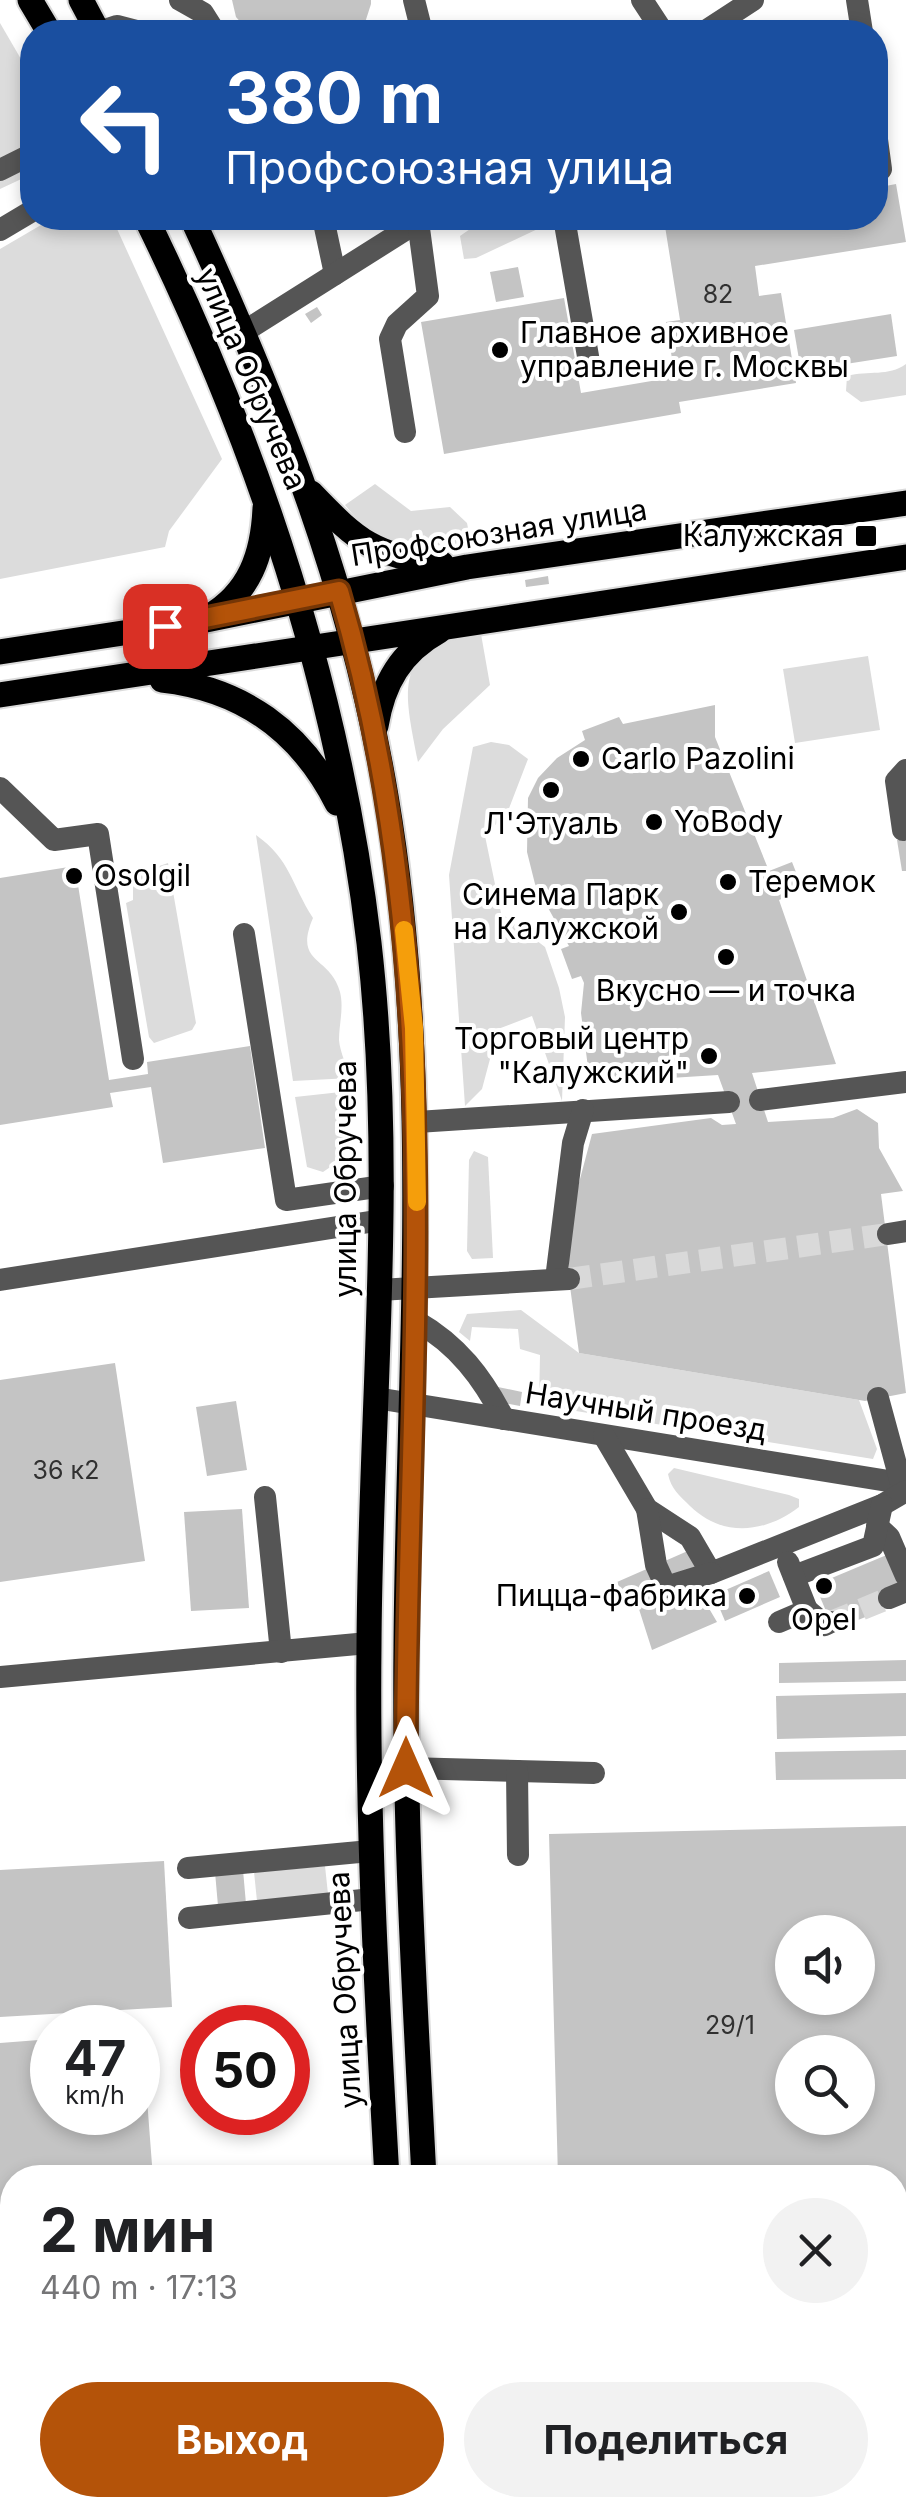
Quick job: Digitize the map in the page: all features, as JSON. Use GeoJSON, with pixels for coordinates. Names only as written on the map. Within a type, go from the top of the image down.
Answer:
{"type":"FeatureCollection","features":[{"type":"Feature","properties":{"kind":"main road","name":"улица Обручева"},"geometry":{"type":"LineString","coordinates":[[152,230],[206,345],[266,493],[299,600],[352,832],[370,962],[382,1186],[368,1643],[370,1851],[387,2165]]}},
{"type":"Feature","properties":{"kind":"main road","name":"улица Обручева"},"geometry":{"type":"LineString","coordinates":[[198,230],[244,331],[308,489],[339,591],[374,736],[404,933],[418,1122],[406,1768],[423,2165]]}},
{"type":"Feature","properties":{"kind":"main road"},"geometry":{"type":"LineString","coordinates":[[308,489],[341,524],[389,557],[467,568]]}},
{"type":"Feature","properties":{"kind":"main road"},"geometry":{"type":"LineString","coordinates":[[202,621],[225,607],[255,566],[264,540],[266,493]]}},
{"type":"Feature","properties":{"kind":"main road","name":"Профсоюзная улица"},"geometry":{"type":"LineString","coordinates":[[299,600],[467,568],[906,504]]}},
{"type":"Feature","properties":{"kind":"main road"},"geometry":{"type":"LineString","coordinates":[[0,695],[132,678],[454,623],[906,556]]}},
{"type":"Feature","properties":{"kind":"main road"},"geometry":{"type":"LineString","coordinates":[[0,652],[202,621],[299,600]]}},
{"type":"Feature","properties":{"kind":"main road"},"geometry":{"type":"LineString","coordinates":[[374,736],[381,696],[393,672],[416,644],[454,623]]}},
{"type":"Feature","properties":{"kind":"main road"},"geometry":{"type":"LineString","coordinates":[[132,678],[220,692],[257,710],[308,755],[352,832]]}},
{"type":"Feature","properties":{"kind":"street"},"geometry":{"type":"LineString","coordinates":[[180,0],[203,13],[207,20]]}},
{"type":"Feature","properties":{"kind":"street"},"geometry":{"type":"LineString","coordinates":[[722,20],[753,0]]}},
{"type":"Feature","properties":{"kind":"street"},"geometry":{"type":"LineString","coordinates":[[325,230],[335,274]]}},
{"type":"Feature","properties":{"kind":"street"},"geometry":{"type":"LineString","coordinates":[[244,331],[404,230]]}},
{"type":"Feature","properties":{"kind":"street"},"geometry":{"type":"LineString","coordinates":[[406,432],[390,338],[398,324],[428,296],[422,230]]}},
{"type":"Feature","properties":{"kind":"street"},"geometry":{"type":"LineString","coordinates":[[566,230],[589,362]]}},
{"type":"Feature","properties":{"kind":"street"},"geometry":{"type":"LineString","coordinates":[[903,830],[896,781],[906,770]]}},
{"type":"Feature","properties":{"kind":"street"},"geometry":{"type":"LineString","coordinates":[[0,788],[54,840],[98,834],[132,1060]]}},
{"type":"Feature","properties":{"kind":"street"},"geometry":{"type":"LineString","coordinates":[[244,934],[286,1200],[382,1186]]}},
{"type":"Feature","properties":{"kind":"street"},"geometry":{"type":"LineString","coordinates":[[760,1100],[906,1082]]}},
{"type":"Feature","properties":{"kind":"street"},"geometry":{"type":"LineString","coordinates":[[418,1122],[728,1102]]}},
{"type":"Feature","properties":{"kind":"street"},"geometry":{"type":"LineString","coordinates":[[379,1290],[562,1279],[573,1143],[583,1110]]}},
{"type":"Feature","properties":{"kind":"street"},"geometry":{"type":"LineString","coordinates":[[0,1280],[382,1220]]}},
{"type":"Feature","properties":{"kind":"street"},"geometry":{"type":"LineString","coordinates":[[416,1321],[452,1345],[487,1385],[504,1420]]}},
{"type":"Feature","properties":{"kind":"street","name":"Научный проезд"},"geometry":{"type":"LineString","coordinates":[[376,1398],[904,1486]]}},
{"type":"Feature","properties":{"kind":"street"},"geometry":{"type":"LineString","coordinates":[[794,1576],[873,1546],[880,1516],[904,1486],[878,1398]]}},
{"type":"Feature","properties":{"kind":"street"},"geometry":{"type":"LineString","coordinates":[[604,1436],[647,1509],[656,1565],[666,1587],[781,1545],[880,1516]]}},
{"type":"Feature","properties":{"kind":"street"},"geometry":{"type":"LineString","coordinates":[[635,1483],[641,1461],[673,1447]]}},
{"type":"Feature","properties":{"kind":"street"},"geometry":{"type":"LineString","coordinates":[[265,1497],[280,1652]]}},
{"type":"Feature","properties":{"kind":"street"},"geometry":{"type":"LineString","coordinates":[[647,1509],[690,1537],[711,1573]]}},
{"type":"Feature","properties":{"kind":"street"},"geometry":{"type":"LineString","coordinates":[[880,1516],[906,1576]]}},
{"type":"Feature","properties":{"kind":"street"},"geometry":{"type":"LineString","coordinates":[[781,1545],[808,1610],[825,1625],[830,1622]]}},
{"type":"Feature","properties":{"kind":"street"},"geometry":{"type":"LineString","coordinates":[[779,1622],[808,1610]]}},
{"type":"Feature","properties":{"kind":"street"},"geometry":{"type":"LineString","coordinates":[[0,1677],[368,1643]]}},
{"type":"Feature","properties":{"kind":"street"},"geometry":{"type":"LineString","coordinates":[[406,1768],[594,1773]]}},
{"type":"Feature","properties":{"kind":"street"},"geometry":{"type":"LineString","coordinates":[[517,1771],[518,1855]]}},
{"type":"Feature","properties":{"kind":"street"},"geometry":{"type":"LineString","coordinates":[[188,1868],[370,1851]]}},
{"type":"Feature","properties":{"kind":"street"},"geometry":{"type":"LineString","coordinates":[[189,1918],[372,1899]]}},
{"type":"Feature","properties":{"kind":"shaded area"},"geometry":{"type":"Polygon","coordinates":[[[0,23],[20,57],[20,180],[0,189],[0,23]]]}},
{"type":"Feature","properties":{"kind":"shaded area"},"geometry":{"type":"Polygon","coordinates":[[[32,230],[117,230],[222,459],[169,531],[165,547],[0,579],[0,249],[32,230]]]}},
{"type":"Feature","properties":{"kind":"shaded area"},"geometry":{"type":"Polygon","coordinates":[[[469,230],[536,230],[476,258],[464,259],[460,236],[469,230]]]}},
{"type":"Feature","properties":{"kind":"shaded area"},"geometry":{"type":"Polygon","coordinates":[[[906,364],[906,395],[861,402],[846,391],[847,376],[892,371],[906,364]]]}},
{"type":"Feature","properties":{"kind":"shaded area"},"geometry":{"type":"Polygon","coordinates":[[[375,484],[411,511],[450,507],[467,523],[471,543],[417,545],[372,531],[345,505],[375,484]]]}},
{"type":"Feature","properties":{"kind":"shaded area"},"geometry":{"type":"Polygon","coordinates":[[[481,634],[490,685],[443,729],[418,762],[409,713],[411,675],[431,649],[481,634]]]}},
{"type":"Feature","properties":{"kind":"shaded area"},"geometry":{"type":"Polygon","coordinates":[[[868,656],[880,730],[795,743],[783,669],[868,656]]]}},
{"type":"Feature","properties":{"kind":"shaded area"},"geometry":{"type":"Polygon","coordinates":[[[491,742],[509,745],[528,759],[508,811],[485,836],[501,913],[545,947],[559,988],[565,1017],[562,1101],[532,1016],[498,1029],[482,1089],[465,1106],[449,875],[473,747],[491,742]]]}},
{"type":"Feature","properties":{"kind":"shaded area"},"geometry":{"type":"Polygon","coordinates":[[[256,835],[284,863],[313,918],[307,944],[340,992],[339,1040],[351,1078],[293,1081],[256,835]]]}},
{"type":"Feature","properties":{"kind":"shaded area"},"geometry":{"type":"Polygon","coordinates":[[[168,863],[196,1023],[192,1030],[154,1043],[149,1037],[126,903],[133,900],[133,875],[168,863]]]}},
{"type":"Feature","properties":{"kind":"shaded area"},"geometry":{"type":"Polygon","coordinates":[[[350,1091],[349,1137],[341,1156],[323,1172],[307,1167],[295,1097],[350,1091]]]}},
{"type":"Feature","properties":{"kind":"shaded area"},"geometry":{"type":"Polygon","coordinates":[[[474,1151],[488,1157],[493,1258],[472,1259],[467,1251],[469,1160],[474,1151]]]}},
{"type":"Feature","properties":{"kind":"shaded area"},"geometry":{"type":"Polygon","coordinates":[[[521,1310],[579,1353],[859,1400],[877,1449],[873,1459],[539,1405],[540,1355],[520,1349],[518,1329],[472,1327],[470,1341],[459,1332],[467,1314],[521,1310]]]}},
{"type":"Feature","properties":{"kind":"shaded area"},"geometry":{"type":"Polygon","coordinates":[[[674,1468],[789,1495],[799,1499],[799,1507],[758,1527],[716,1523],[676,1492],[668,1474],[674,1468]]]}},
{"type":"Feature","properties":{"kind":"shaded area"},"geometry":{"type":"Polygon","coordinates":[[[325,1866],[328,1894],[257,1901],[254,1872],[325,1866]]]}},
{"type":"Feature","properties":{"kind":"building"},"geometry":{"type":"Polygon","coordinates":[[[232,0],[371,0],[366,20],[236,17],[232,0]]]}},
{"type":"Feature","properties":{"kind":"building"},"geometry":{"type":"Polygon","coordinates":[[[896,184],[906,242],[755,266],[759,296],[781,293],[796,383],[679,402],[681,413],[444,454],[421,322],[564,298],[581,393],[675,377],[666,322],[680,320],[666,230],[888,230],[888,186],[896,184]]]}},
{"type":"Feature","properties":{"kind":"building"},"geometry":{"type":"Polygon","coordinates":[[[518,267],[524,297],[496,302],[490,272],[518,267]]]}},
{"type":"Feature","properties":{"kind":"building"},"geometry":{"type":"Polygon","coordinates":[[[317,307],[322,315],[311,323],[305,314],[317,307]]]}},
{"type":"Feature","properties":{"kind":"building"},"geometry":{"type":"Polygon","coordinates":[[[891,314],[897,356],[801,371],[794,330],[891,314]]]}},
{"type":"Feature","properties":{"kind":"building"},"geometry":{"type":"Polygon","coordinates":[[[548,576],[549,584],[526,587],[525,580],[548,576]]]}},
{"type":"Feature","properties":{"kind":"building","name":"Торговый центр \"Калужский\""},"geometry":{"type":"Polygon","coordinates":[[[715,705],[715,737],[769,871],[792,862],[803,890],[779,900],[836,1064],[752,1073],[768,1122],[833,1118],[857,1109],[878,1123],[879,1148],[903,1191],[881,1194],[906,1393],[865,1401],[579,1353],[569,1279],[568,1224],[592,1134],[711,1118],[722,1125],[736,1124],[718,1075],[590,1083],[581,1013],[584,983],[581,976],[572,979],[561,949],[569,946],[535,884],[527,852],[528,798],[538,778],[557,758],[585,740],[582,731],[619,717],[623,724],[715,705]]]}},
{"type":"Feature","properties":{"kind":"building"},"geometry":{"type":"Polygon","coordinates":[[[906,839],[906,871],[902,871],[897,840],[906,839]]]}},
{"type":"Feature","properties":{"kind":"building"},"geometry":{"type":"Polygon","coordinates":[[[75,866],[109,1080],[148,1074],[147,1062],[250,1046],[265,1148],[163,1163],[151,1087],[110,1093],[113,1107],[0,1125],[0,878],[75,866]]]}},
{"type":"Feature","properties":{"kind":"building"},"geometry":{"type":"Polygon","coordinates":[[[115,1363],[145,1561],[0,1582],[0,1380],[115,1363]]]}},
{"type":"Feature","properties":{"kind":"building"},"geometry":{"type":"Polygon","coordinates":[[[469,1381],[522,1392],[520,1406],[482,1399],[469,1381]]]}},
{"type":"Feature","properties":{"kind":"building"},"geometry":{"type":"Polygon","coordinates":[[[236,1401],[247,1470],[207,1476],[196,1407],[236,1401]]]}},
{"type":"Feature","properties":{"kind":"building"},"geometry":{"type":"Polygon","coordinates":[[[242,1509],[249,1608],[191,1611],[184,1512],[242,1509]]]}},
{"type":"Feature","properties":{"kind":"building"},"geometry":{"type":"Polygon","coordinates":[[[690,1550],[703,1579],[694,1583],[717,1622],[652,1650],[638,1606],[630,1610],[617,1582],[690,1550]]]}},
{"type":"Feature","properties":{"kind":"building"},"geometry":{"type":"Polygon","coordinates":[[[889,1554],[902,1585],[892,1606],[834,1630],[815,1585],[889,1554]]]}},
{"type":"Feature","properties":{"kind":"building","name":"Пицца-фабрика"},"geometry":{"type":"Polygon","coordinates":[[[769,1571],[780,1597],[725,1621],[714,1595],[769,1571]]]}},
{"type":"Feature","properties":{"kind":"building"},"geometry":{"type":"Polygon","coordinates":[[[906,1660],[906,1681],[779,1683],[779,1663],[906,1660]]]}},
{"type":"Feature","properties":{"kind":"building"},"geometry":{"type":"Polygon","coordinates":[[[906,1693],[906,1736],[777,1739],[776,1696],[906,1693]]]}},
{"type":"Feature","properties":{"kind":"building"},"geometry":{"type":"Polygon","coordinates":[[[906,1750],[906,1779],[776,1780],[775,1752],[906,1750]]]}},
{"type":"Feature","properties":{"kind":"building"},"geometry":{"type":"Polygon","coordinates":[[[906,1826],[906,2165],[558,2165],[549,1834],[906,1826]]]}},
{"type":"Feature","properties":{"kind":"building"},"geometry":{"type":"Polygon","coordinates":[[[164,1861],[172,2007],[30,2005],[30,2015],[0,2017],[0,1870],[164,1861]]]}},
{"type":"Feature","properties":{"kind":"building"},"geometry":{"type":"Polygon","coordinates":[[[243,1870],[246,1904],[218,1906],[215,1872],[243,1870]]]}},
{"type":"Feature","properties":{"kind":"building"},"geometry":{"type":"Polygon","coordinates":[[[30,2041],[30,2135],[150,2135],[152,2165],[0,2165],[0,2043],[30,2041]]]}},
{"type":"Feature","properties":{"kind":"tunnel"},"geometry":{"type":"LineString","coordinates":[[569,1279],[888,1234]]}},
{"type":"Feature","properties":{"kind":"tunnel"},"geometry":{"type":"LineString","coordinates":[[831,1622],[889,1598]]}},
{"type":"Feature","properties":{"kind":"slow traffic"},"geometry":{"type":"LineString","coordinates":[[404,930],[414,1028],[417,1202]]}},
{"type":"Feature","properties":{"kind":"place","name":"Главное архивное управление г. Москвы"},"geometry":{"type":"Point","coordinates":[500,350]}},
{"type":"Feature","properties":{"kind":"place","name":"Калужская"},"geometry":{"type":"Point","coordinates":[866,536]}},
{"type":"Feature","properties":{"kind":"place","name":"Carlo Pazolini"},"geometry":{"type":"Point","coordinates":[581,759]}},
{"type":"Feature","properties":{"kind":"place","name":"Л'Этуаль"},"geometry":{"type":"Point","coordinates":[551,790]}},
{"type":"Feature","properties":{"kind":"place","name":"YoBody"},"geometry":{"type":"Point","coordinates":[654,822]}},
{"type":"Feature","properties":{"kind":"place","name":"Osolgil"},"geometry":{"type":"Point","coordinates":[74,876]}},
{"type":"Feature","properties":{"kind":"place","name":"Теремок"},"geometry":{"type":"Point","coordinates":[728,882]}},
{"type":"Feature","properties":{"kind":"place","name":"Синема Парк на Калужской"},"geometry":{"type":"Point","coordinates":[679,912]}},
{"type":"Feature","properties":{"kind":"place","name":"Вкусно — и точка"},"geometry":{"type":"Point","coordinates":[726,957]}},
{"type":"Feature","properties":{"kind":"place","name":"Торговый центр \"Калужский\""},"geometry":{"type":"Point","coordinates":[709,1056]}},
{"type":"Feature","properties":{"kind":"place","name":"Opel"},"geometry":{"type":"Point","coordinates":[824,1586]}},
{"type":"Feature","properties":{"kind":"place","name":"Пицца-фабрика"},"geometry":{"type":"Point","coordinates":[747,1596]}},
{"type":"Feature","properties":{"kind":"route"},"geometry":{"type":"LineString","coordinates":[[165,626],[339,591],[374,736],[404,933],[418,1122],[406,1768]]}}]}
